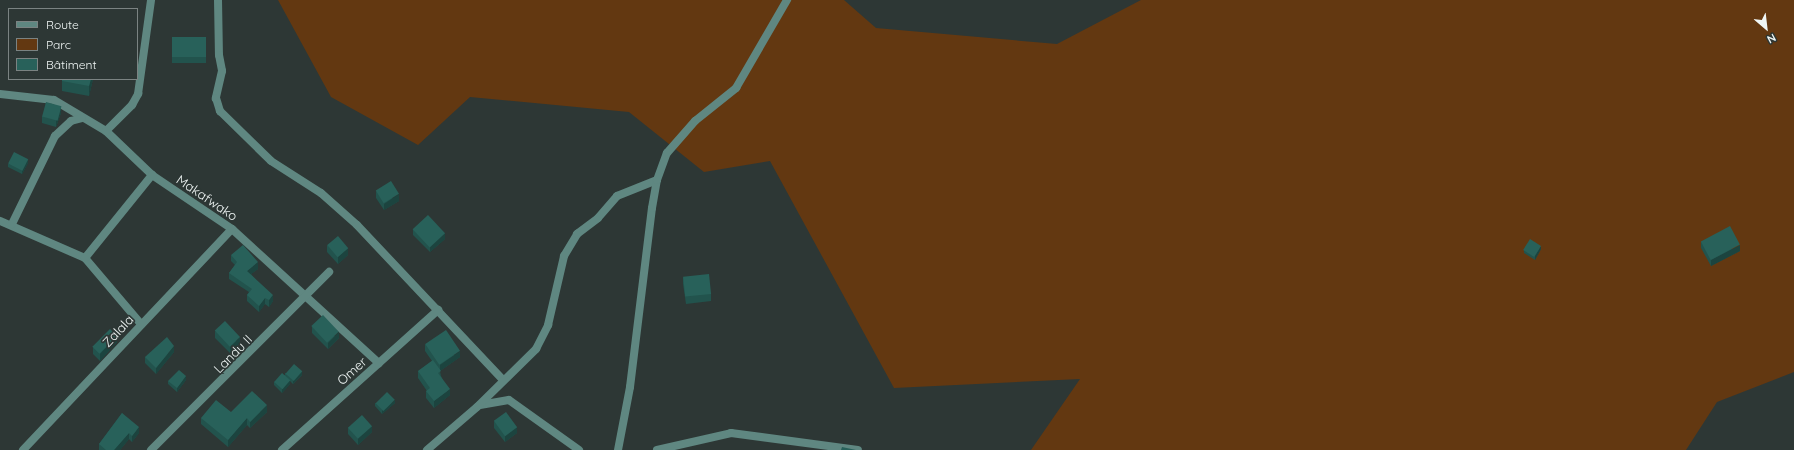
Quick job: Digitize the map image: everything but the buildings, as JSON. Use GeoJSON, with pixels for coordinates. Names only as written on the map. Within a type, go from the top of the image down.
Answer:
{"type":"FeatureCollection","features":[{"type":"Feature","properties":{"kind":"street"},"geometry":{"type":"LineString","coordinates":[[106,131],[132,105],[138,94],[151,0]]}},
{"type":"Feature","properties":{"kind":"street"},"geometry":{"type":"LineString","coordinates":[[218,0],[219,55],[222,71],[216,98],[220,111],[271,161],[321,193],[357,225],[503,380]]}},
{"type":"Feature","properties":{"kind":"street"},"geometry":{"type":"LineString","coordinates":[[618,450],[630,387],[641,285],[657,180],[667,153],[682,133],[736,88],[787,0]]}},
{"type":"Feature","properties":{"kind":"street","name":"Makafwako"},"geometry":{"type":"LineString","coordinates":[[0,94],[54,100],[106,131],[152,175],[232,229],[379,363]]}},
{"type":"Feature","properties":{"kind":"street"},"geometry":{"type":"LineString","coordinates":[[12,224],[55,136],[71,121],[82,118]]}},
{"type":"Feature","properties":{"kind":"street"},"geometry":{"type":"LineString","coordinates":[[85,258],[152,175]]}},
{"type":"Feature","properties":{"kind":"street"},"geometry":{"type":"LineString","coordinates":[[427,450],[477,407],[503,380],[522,365],[543,338],[548,325],[564,256],[577,234],[598,218],[617,196],[657,180]]}},
{"type":"Feature","properties":{"kind":"street"},"geometry":{"type":"LineString","coordinates":[[0,221],[12,224],[85,258],[141,324]]}},
{"type":"Feature","properties":{"kind":"street","name":"Zalala"},"geometry":{"type":"LineString","coordinates":[[23,450],[232,229]]}},
{"type":"Feature","properties":{"kind":"street","name":"Landu II"},"geometry":{"type":"LineString","coordinates":[[151,450],[307,297],[329,272]]}},
{"type":"Feature","properties":{"kind":"street","name":"Omer"},"geometry":{"type":"LineString","coordinates":[[282,450],[438,310]]}},
{"type":"Feature","properties":{"kind":"street"},"geometry":{"type":"LineString","coordinates":[[477,407],[509,400],[579,450]]}},
{"type":"Feature","properties":{"kind":"street"},"geometry":{"type":"LineString","coordinates":[[657,450],[731,434],[858,450]]}},
{"type":"Feature","properties":{"kind":"green space"},"geometry":{"type":"Polygon","coordinates":[[[278,0],[844,0],[876,28],[1057,44],[1141,0],[1794,0],[1794,372],[1717,402],[1686,450],[1031,450],[1080,379],[894,388],[770,161],[704,172],[629,112],[470,97],[418,145],[331,97],[278,0]]]}}]}
